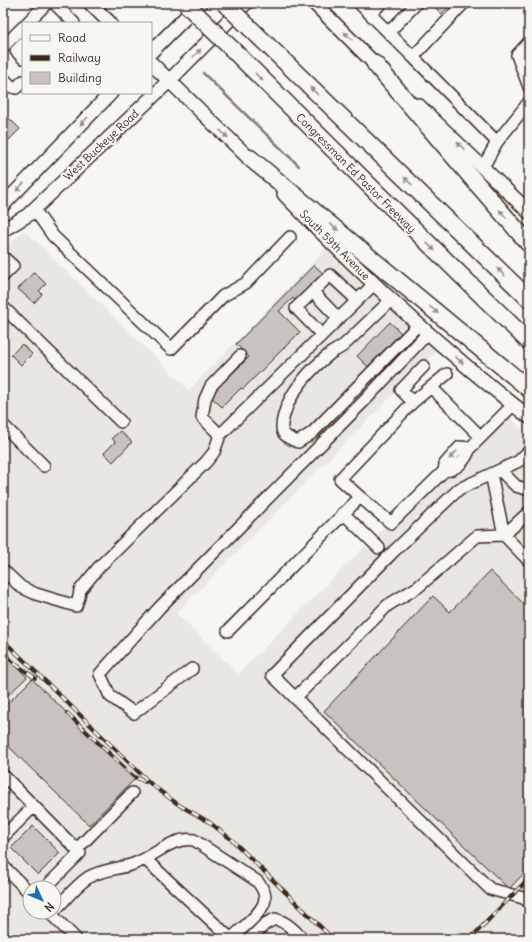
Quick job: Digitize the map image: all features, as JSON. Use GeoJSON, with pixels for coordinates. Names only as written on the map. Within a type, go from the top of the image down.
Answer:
{"type":"FeatureCollection","features":[{"type":"Feature","properties":{"kind":"highway","name":"Congressman Ed Pastor Freeway"},"geometry":{"type":"LineString","coordinates":[[185,3],[529,342]]}},
{"type":"Feature","properties":{"kind":"highway"},"geometry":{"type":"LineString","coordinates":[[224,3],[529,299]]}},
{"type":"Feature","properties":{"kind":"highway"},"geometry":{"type":"LineString","coordinates":[[375,64],[529,244]]}},
{"type":"Feature","properties":{"kind":"highway"},"geometry":{"type":"LineString","coordinates":[[250,158],[529,389]]}},
{"type":"Feature","properties":{"kind":"main road"},"geometry":{"type":"LineString","coordinates":[[90,3],[109,22]]}},
{"type":"Feature","properties":{"kind":"main road"},"geometry":{"type":"LineString","coordinates":[[152,51],[200,3]]}},
{"type":"Feature","properties":{"kind":"main road","name":"West Buckeye Road"},"geometry":{"type":"LineString","coordinates":[[3,230],[34,210],[169,81],[246,3]]}},
{"type":"Feature","properties":{"kind":"main road"},"geometry":{"type":"LineString","coordinates":[[314,3],[375,64],[529,212]]}},
{"type":"Feature","properties":{"kind":"main road","name":"South 59th Avenue"},"geometry":{"type":"LineString","coordinates":[[152,64],[250,158],[301,212],[391,300],[423,329],[529,417]]}},
{"type":"Feature","properties":{"kind":"main road"},"geometry":{"type":"LineString","coordinates":[[3,205],[110,94]]}},
{"type":"Feature","properties":{"kind":"street"},"geometry":{"type":"LineString","coordinates":[[28,22],[47,3]]}},
{"type":"Feature","properties":{"kind":"street"},"geometry":{"type":"LineString","coordinates":[[54,3],[73,22]]}},
{"type":"Feature","properties":{"kind":"street"},"geometry":{"type":"LineString","coordinates":[[359,3],[497,142]]}},
{"type":"Feature","properties":{"kind":"street"},"geometry":{"type":"LineString","coordinates":[[370,14],[381,3]]}},
{"type":"Feature","properties":{"kind":"street"},"geometry":{"type":"LineString","coordinates":[[389,32],[417,3]]}},
{"type":"Feature","properties":{"kind":"street"},"geometry":{"type":"LineString","coordinates":[[413,56],[464,3]]}},
{"type":"Feature","properties":{"kind":"street"},"geometry":{"type":"LineString","coordinates":[[3,47],[22,28]]}},
{"type":"Feature","properties":{"kind":"street"},"geometry":{"type":"LineString","coordinates":[[529,42],[517,55],[529,87]]}},
{"type":"Feature","properties":{"kind":"street"},"geometry":{"type":"LineString","coordinates":[[22,45],[16,51],[22,57]]}},
{"type":"Feature","properties":{"kind":"street"},"geometry":{"type":"LineString","coordinates":[[4,81],[16,88],[22,82]]}},
{"type":"Feature","properties":{"kind":"street"},"geometry":{"type":"LineString","coordinates":[[483,167],[497,142],[529,102]]}},
{"type":"Feature","properties":{"kind":"street"},"geometry":{"type":"LineString","coordinates":[[34,210],[53,236],[171,349],[223,296],[246,283],[290,237]]}},
{"type":"Feature","properties":{"kind":"street"},"geometry":{"type":"LineString","coordinates":[[3,257],[13,266],[3,276]]}},
{"type":"Feature","properties":{"kind":"street"},"geometry":{"type":"LineString","coordinates":[[321,334],[296,308],[330,275],[357,300]]}},
{"type":"Feature","properties":{"kind":"street"},"geometry":{"type":"LineString","coordinates":[[3,570],[21,587],[36,594],[76,606],[80,590],[99,567],[206,462],[214,452],[220,435],[321,334],[374,284]]}},
{"type":"Feature","properties":{"kind":"street"},"geometry":{"type":"LineString","coordinates":[[312,292],[338,318]]}},
{"type":"Feature","properties":{"kind":"street"},"geometry":{"type":"LineString","coordinates":[[391,300],[343,346],[332,352],[320,363],[296,388],[287,403],[281,424],[283,433],[288,438],[298,442],[312,433],[423,329]]}},
{"type":"Feature","properties":{"kind":"street"},"geometry":{"type":"LineString","coordinates":[[3,307],[121,422]]}},
{"type":"Feature","properties":{"kind":"street"},"geometry":{"type":"LineString","coordinates":[[192,669],[134,713],[110,696],[100,674],[160,606],[367,398],[423,329]]}},
{"type":"Feature","properties":{"kind":"street"},"geometry":{"type":"LineString","coordinates":[[220,435],[202,416],[205,399],[211,386],[240,356]]}},
{"type":"Feature","properties":{"kind":"street"},"geometry":{"type":"LineString","coordinates":[[413,402],[401,390],[424,366]]}},
{"type":"Feature","properties":{"kind":"street"},"geometry":{"type":"LineString","coordinates":[[447,374],[413,402],[340,479],[391,523],[444,471],[453,470],[467,456],[470,448],[513,405]]}},
{"type":"Feature","properties":{"kind":"street"},"geometry":{"type":"LineString","coordinates":[[431,387],[481,437]]}},
{"type":"Feature","properties":{"kind":"street"},"geometry":{"type":"LineString","coordinates":[[3,425],[44,466]]}},
{"type":"Feature","properties":{"kind":"street"},"geometry":{"type":"LineString","coordinates":[[528,449],[519,461],[459,489],[393,552],[272,675],[490,889],[523,898],[529,902]]}},
{"type":"Feature","properties":{"kind":"street"},"geometry":{"type":"LineString","coordinates":[[496,472],[516,486],[529,490]]}},
{"type":"Feature","properties":{"kind":"street"},"geometry":{"type":"LineString","coordinates":[[496,472],[504,535],[529,561]]}},
{"type":"Feature","properties":{"kind":"street"},"geometry":{"type":"LineString","coordinates":[[228,632],[360,497]]}},
{"type":"Feature","properties":{"kind":"street"},"geometry":{"type":"LineString","coordinates":[[343,513],[379,548]]}},
{"type":"Feature","properties":{"kind":"street"},"geometry":{"type":"LineString","coordinates":[[295,698],[388,605],[418,587],[477,536],[504,535],[528,513]]}},
{"type":"Feature","properties":{"kind":"street"},"geometry":{"type":"LineString","coordinates":[[3,775],[80,852],[53,880]]}},
{"type":"Feature","properties":{"kind":"street"},"geometry":{"type":"LineString","coordinates":[[77,849],[132,793]]}},
{"type":"Feature","properties":{"kind":"street"},"geometry":{"type":"LineString","coordinates":[[3,837],[34,806]]}},
{"type":"Feature","properties":{"kind":"street"},"geometry":{"type":"LineString","coordinates":[[62,902],[82,882],[91,876],[136,864],[145,859],[174,843],[186,838],[194,840],[257,881],[262,888],[265,897],[263,906],[231,939],[145,859]]}},
{"type":"Feature","properties":{"kind":"street"},"geometry":{"type":"LineString","coordinates":[[3,866],[22,885]]}},
{"type":"Feature","properties":{"kind":"street"},"geometry":{"type":"LineString","coordinates":[[250,939],[265,924],[274,919],[282,921],[291,927],[303,939]]}},
{"type":"Feature","properties":{"kind":"street"},"geometry":{"type":"LineString","coordinates":[[59,920],[76,939]]}},
{"type":"Feature","properties":{"kind":"shaded area"},"geometry":{"type":"Polygon","coordinates":[[[24,230],[189,390],[328,247],[438,349],[176,613],[238,674],[501,409],[529,436],[529,939],[3,939],[3,251],[24,230]]]}},
{"type":"Feature","properties":{"kind":"building"},"geometry":{"type":"Polygon","coordinates":[[[430,3],[447,3],[450,6],[442,14],[430,3]]]}},
{"type":"Feature","properties":{"kind":"building"},"geometry":{"type":"Polygon","coordinates":[[[3,112],[20,129],[9,140],[3,134],[3,112]]]}},
{"type":"Feature","properties":{"kind":"building"},"geometry":{"type":"Polygon","coordinates":[[[314,265],[325,275],[297,302],[293,298],[279,311],[300,332],[243,389],[241,388],[222,407],[210,396],[249,357],[236,344],[314,265]]]}},
{"type":"Feature","properties":{"kind":"building"},"geometry":{"type":"Polygon","coordinates":[[[34,272],[46,284],[39,291],[42,294],[34,303],[18,289],[34,272]]]}},
{"type":"Feature","properties":{"kind":"building"},"geometry":{"type":"Polygon","coordinates":[[[390,322],[401,333],[368,367],[357,356],[390,322]]]}},
{"type":"Feature","properties":{"kind":"building"},"geometry":{"type":"Polygon","coordinates":[[[22,344],[32,354],[21,365],[11,355],[22,344]]]}},
{"type":"Feature","properties":{"kind":"building"},"geometry":{"type":"Polygon","coordinates":[[[120,431],[132,442],[113,462],[104,453],[115,442],[112,438],[120,431]]]}},
{"type":"Feature","properties":{"kind":"building"},"geometry":{"type":"Polygon","coordinates":[[[490,571],[529,609],[529,868],[509,889],[324,711],[433,596],[450,612],[490,571]]]}},
{"type":"Feature","properties":{"kind":"building"},"geometry":{"type":"Polygon","coordinates":[[[3,653],[27,677],[3,700],[3,653]]]}},
{"type":"Feature","properties":{"kind":"building"},"geometry":{"type":"Polygon","coordinates":[[[32,679],[135,779],[89,825],[3,741],[3,708],[32,679]]]}},
{"type":"Feature","properties":{"kind":"building"},"geometry":{"type":"Polygon","coordinates":[[[33,826],[60,853],[38,875],[11,848],[33,826]]]}},
{"type":"Feature","properties":{"kind":"waterway"},"geometry":{"type":"LineString","coordinates":[[203,73],[299,166]]}},
{"type":"Feature","properties":{"kind":"railway"},"geometry":{"type":"LineString","coordinates":[[3,640],[152,785],[179,805],[209,822],[232,840],[333,939]]}},
{"type":"Feature","properties":{"kind":"railway"},"geometry":{"type":"LineString","coordinates":[[3,652],[14,663],[35,678]]}},
{"type":"Feature","properties":{"kind":"railway"},"geometry":{"type":"LineString","coordinates":[[67,713],[133,776],[145,782]]}},
{"type":"Feature","properties":{"kind":"railway"},"geometry":{"type":"LineString","coordinates":[[470,939],[529,878]]}}]}
